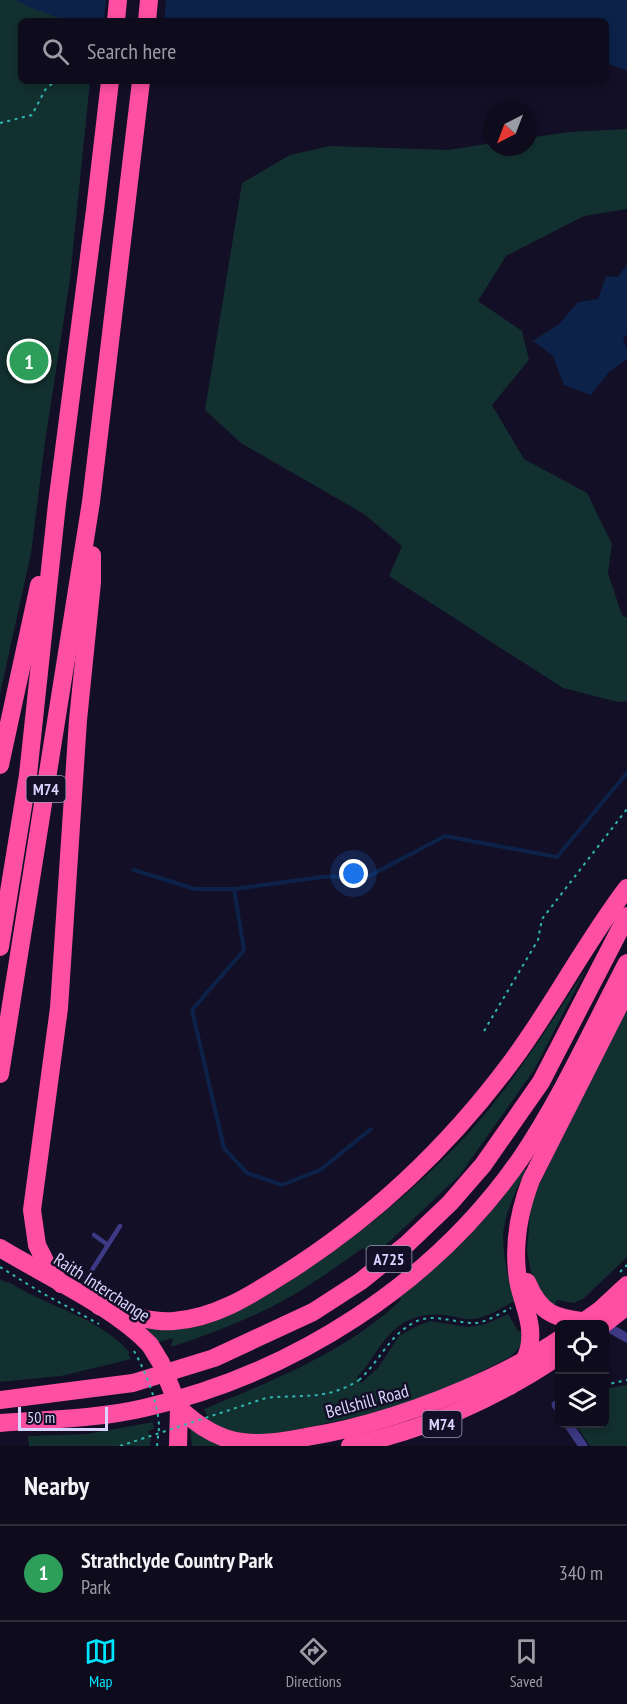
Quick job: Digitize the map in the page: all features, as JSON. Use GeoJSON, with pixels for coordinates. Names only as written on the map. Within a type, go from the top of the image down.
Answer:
{"type":"FeatureCollection","features":[{"type":"Feature","properties":{"kind":"highway"},"geometry":{"type":"LineString","coordinates":[[116,18],[118,0]]}},
{"type":"Feature","properties":{"kind":"highway"},"geometry":{"type":"LineString","coordinates":[[147,18],[149,0]]}},
{"type":"Feature","properties":{"kind":"highway","name":"M74"},"geometry":{"type":"LineString","coordinates":[[0,947],[28,775],[57,504],[110,84]]}},
{"type":"Feature","properties":{"kind":"highway","name":"M74"},"geometry":{"type":"LineString","coordinates":[[0,1074],[91,502],[141,84]]}},
{"type":"Feature","properties":{"kind":"highway"},"geometry":{"type":"LineString","coordinates":[[61,1284],[47,1265],[37,1245],[32,1210],[59,1008],[78,720],[92,582],[91,502]]}},
{"type":"Feature","properties":{"kind":"highway"},"geometry":{"type":"LineString","coordinates":[[0,765],[57,504]]}},
{"type":"Feature","properties":{"kind":"highway","name":"A725"},"geometry":{"type":"LineString","coordinates":[[99,1306],[161,1321],[206,1316],[232,1305],[290,1270],[377,1205],[447,1141],[493,1087],[542,1018],[576,962],[627,888]]}},
{"type":"Feature","properties":{"kind":"highway","name":"A725"},"geometry":{"type":"LineString","coordinates":[[0,1400],[134,1383],[206,1361],[313,1312],[361,1281],[407,1244],[450,1203],[483,1166],[541,1082],[627,916]]}},
{"type":"Feature","properties":{"kind":"highway","name":"A725"},"geometry":{"type":"LineString","coordinates":[[0,1423],[113,1414],[144,1408],[211,1389],[290,1355],[349,1321],[400,1285],[429,1261],[471,1220],[521,1158],[570,1073],[627,963]]}},
{"type":"Feature","properties":{"kind":"highway"},"geometry":{"type":"LineString","coordinates":[[510,1386],[530,1347],[531,1327],[518,1281],[517,1230],[520,1211],[531,1180],[627,990]]}},
{"type":"Feature","properties":{"kind":"highway","name":"Raith Interchange"},"geometry":{"type":"LineString","coordinates":[[0,1248],[99,1306],[142,1337],[142,1348],[161,1363],[182,1416],[178,1446]]}},
{"type":"Feature","properties":{"kind":"highway"},"geometry":{"type":"LineString","coordinates":[[517,1264],[537,1302],[556,1316],[576,1320]]}},
{"type":"Feature","properties":{"kind":"highway"},"geometry":{"type":"LineString","coordinates":[[597,1320],[622,1280]]}},
{"type":"Feature","properties":{"kind":"highway"},"geometry":{"type":"LineString","coordinates":[[602,1320],[627,1306]]}},
{"type":"Feature","properties":{"kind":"highway","name":"Bellshill Road"},"geometry":{"type":"LineString","coordinates":[[182,1416],[210,1432],[240,1442],[262,1444],[375,1423],[419,1408],[524,1362],[555,1342]]}},
{"type":"Feature","properties":{"kind":"highway","name":"Bellshill Road"},"geometry":{"type":"LineString","coordinates":[[350,1446],[447,1416],[510,1386],[555,1358]]}},
{"type":"Feature","properties":{"kind":"highway","name":"M74"},"geometry":{"type":"LineString","coordinates":[[392,1446],[452,1420],[489,1396]]}},
{"type":"Feature","properties":{"kind":"street"},"geometry":{"type":"LineString","coordinates":[[609,1330],[627,1338]]}},
{"type":"Feature","properties":{"kind":"street"},"geometry":{"type":"LineString","coordinates":[[571,1428],[583,1446]]}},
{"type":"Feature","properties":{"kind":"lane"},"geometry":{"type":"LineString","coordinates":[[77,1293],[120,1226]]}},
{"type":"Feature","properties":{"kind":"lane"},"geometry":{"type":"LineString","coordinates":[[94,1235],[108,1245]]}},
{"type":"Feature","properties":{"kind":"path"},"geometry":{"type":"LineString","coordinates":[[0,123],[32,115],[45,90],[52,84]]}},
{"type":"Feature","properties":{"kind":"path"},"geometry":{"type":"LineString","coordinates":[[484,1031],[538,940],[542,919],[627,809]]}},
{"type":"Feature","properties":{"kind":"path"},"geometry":{"type":"LineString","coordinates":[[622,1280],[627,1265]]}},
{"type":"Feature","properties":{"kind":"path"},"geometry":{"type":"LineString","coordinates":[[0,1267],[100,1325]]}},
{"type":"Feature","properties":{"kind":"path"},"geometry":{"type":"LineString","coordinates":[[120,1446],[266,1398],[311,1397],[340,1390],[359,1380],[376,1364],[394,1336],[418,1320],[445,1319],[460,1323],[479,1323],[512,1307]]}},
{"type":"Feature","properties":{"kind":"path"},"geometry":{"type":"LineString","coordinates":[[142,1348],[139,1360],[159,1415],[157,1446]]}},
{"type":"Feature","properties":{"kind":"path"},"geometry":{"type":"LineString","coordinates":[[609,1384],[627,1380]]}},
{"type":"Feature","properties":{"kind":"green space"},"geometry":{"type":"Polygon","coordinates":[[[0,0],[98,0],[96,18],[18,18],[18,84],[90,84],[70,279],[31,553],[0,694],[0,0]]]}},
{"type":"Feature","properties":{"kind":"green space"},"geometry":{"type":"Polygon","coordinates":[[[627,129],[627,209],[584,216],[506,256],[478,301],[522,331],[529,360],[492,405],[524,459],[587,493],[612,544],[608,573],[622,615],[627,618],[627,701],[618,702],[563,688],[389,576],[402,546],[364,514],[241,443],[205,410],[242,183],[290,155],[330,146],[449,150],[483,144],[483,156],[537,156],[537,137],[569,132],[627,129]]]}},
{"type":"Feature","properties":{"kind":"green space"},"geometry":{"type":"Polygon","coordinates":[[[587,967],[534,1070],[460,1175],[389,1242],[370,1257],[363,1248],[280,1302],[208,1334],[171,1347],[173,1338],[159,1342],[147,1329],[199,1326],[239,1311],[316,1264],[391,1207],[459,1143],[495,1102],[587,967]]]}},
{"type":"Feature","properties":{"kind":"green space"},"geometry":{"type":"Polygon","coordinates":[[[627,1007],[627,1257],[583,1299],[574,1303],[557,1300],[553,1308],[543,1297],[532,1277],[527,1252],[531,1201],[627,1007]]]}},
{"type":"Feature","properties":{"kind":"green space"},"geometry":{"type":"Polygon","coordinates":[[[524,1168],[526,1170],[508,1211],[503,1236],[505,1261],[515,1301],[478,1318],[435,1315],[420,1316],[407,1321],[389,1335],[357,1377],[361,1383],[378,1368],[399,1336],[430,1321],[467,1327],[486,1324],[508,1314],[518,1331],[525,1332],[519,1348],[510,1357],[433,1396],[375,1413],[267,1436],[245,1436],[221,1430],[209,1420],[204,1409],[307,1364],[357,1335],[380,1318],[483,1221],[524,1168]]]}},
{"type":"Feature","properties":{"kind":"green space"},"geometry":{"type":"Polygon","coordinates":[[[0,1279],[105,1331],[130,1353],[128,1354],[131,1359],[61,1376],[0,1382],[0,1279]]]}},
{"type":"Feature","properties":{"kind":"green space"},"geometry":{"type":"Polygon","coordinates":[[[627,1385],[627,1446],[590,1446],[578,1428],[609,1428],[609,1388],[627,1385]]]}},
{"type":"Feature","properties":{"kind":"green space"},"geometry":{"type":"Polygon","coordinates":[[[153,1422],[154,1429],[148,1431],[151,1438],[150,1446],[29,1446],[28,1436],[87,1434],[153,1422]]]}},
{"type":"Feature","properties":{"kind":"green space"},"geometry":{"type":"Polygon","coordinates":[[[190,1428],[228,1446],[192,1446],[190,1428]]]}},
{"type":"Feature","properties":{"kind":"water"},"geometry":{"type":"Polygon","coordinates":[[[16,0],[627,0],[627,71],[609,64],[609,18],[60,18],[16,0]]]}},
{"type":"Feature","properties":{"kind":"water"},"geometry":{"type":"Polygon","coordinates":[[[627,264],[627,334],[623,338],[627,349],[627,359],[609,372],[591,395],[564,385],[553,356],[533,341],[559,324],[578,302],[598,299],[606,276],[618,277],[627,264]]]}},
{"type":"Feature","properties":{"kind":"pier"},"geometry":{"type":"Polygon","coordinates":[[[106,0],[166,0],[164,18],[104,18],[106,0]]]}},
{"type":"Feature","properties":{"kind":"waterway"},"geometry":{"type":"LineString","coordinates":[[134,870],[195,889],[234,889],[322,877],[369,876],[445,836],[557,857],[627,773]]}},
{"type":"Feature","properties":{"kind":"waterway"},"geometry":{"type":"LineString","coordinates":[[234,889],[244,950],[192,1010],[224,1148],[247,1173],[282,1185],[320,1170],[371,1129]]}},
{"type":"Feature","properties":{"kind":"place","name":"Strathclyde Country Park"},"geometry":{"type":"Point","coordinates":[29,361]}}]}
